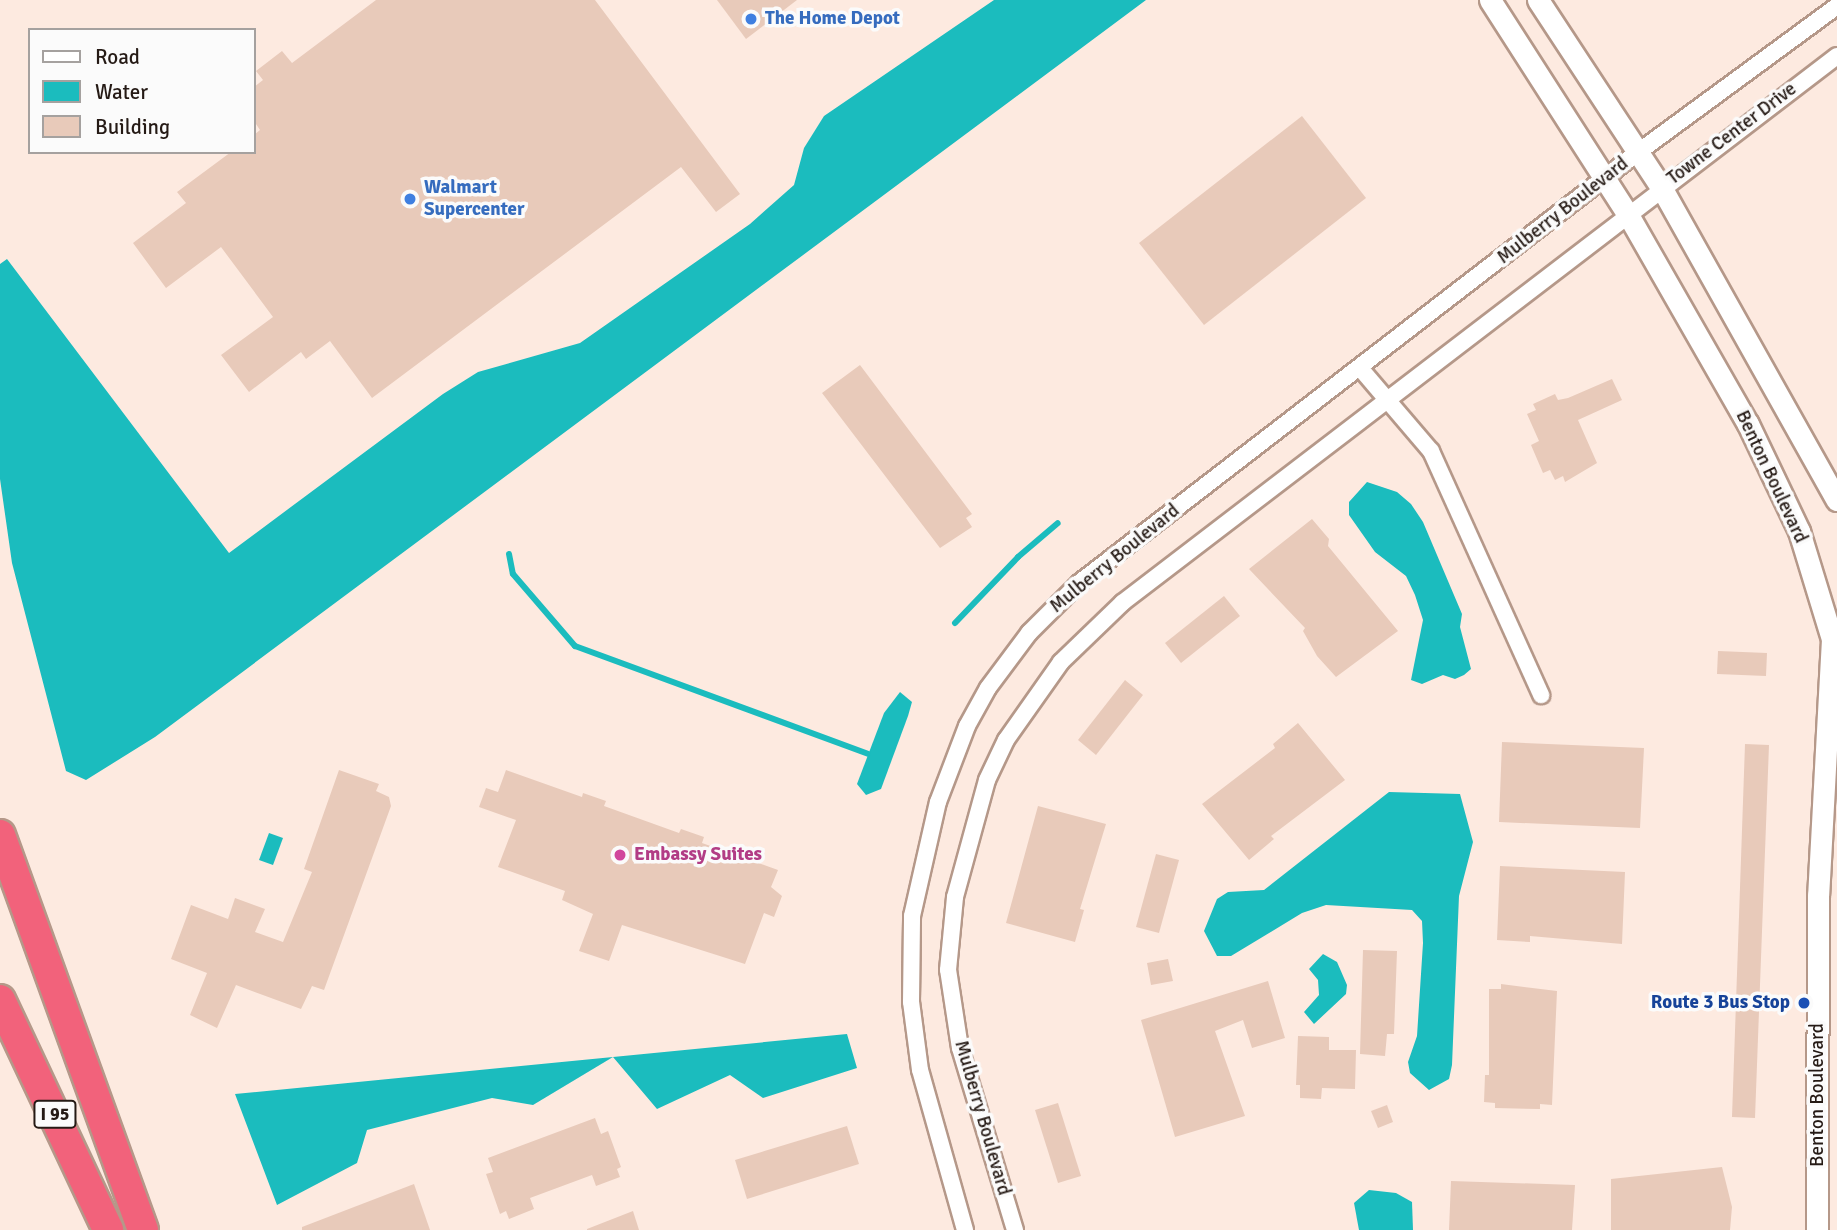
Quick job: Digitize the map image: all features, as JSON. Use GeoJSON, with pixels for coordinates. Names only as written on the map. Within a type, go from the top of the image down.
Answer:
{"type":"FeatureCollection","features":[{"type":"Feature","properties":{"kind":"highway"},"geometry":{"type":"LineString","coordinates":[[0,835],[143,1230]]}},
{"type":"Feature","properties":{"kind":"highway","name":"I 95"},"geometry":{"type":"LineString","coordinates":[[0,1000],[108,1230]]}},
{"type":"Feature","properties":{"kind":"street","name":"Benton Boulevard"},"geometry":{"type":"LineString","coordinates":[[1490,0],[1626,213],[1754,436],[1799,531],[1832,639],[1818,895],[1817,1230]]}},
{"type":"Feature","properties":{"kind":"street"},"geometry":{"type":"LineString","coordinates":[[1538,0],[1661,187],[1837,500]]}},
{"type":"Feature","properties":{"kind":"street"},"geometry":{"type":"LineString","coordinates":[[1637,153],[1837,6]]}},
{"type":"Feature","properties":{"kind":"street","name":"Towne Center Drive"},"geometry":{"type":"LineString","coordinates":[[1626,213],[1837,56]]}},
{"type":"Feature","properties":{"kind":"street","name":"Mulberry Boulevard"},"geometry":{"type":"LineString","coordinates":[[965,1230],[920,1070],[911,968],[915,896],[938,802],[967,726],[1029,633],[1079,583],[1637,153]]}},
{"type":"Feature","properties":{"kind":"street","name":"Mulberry Boulevard"},"geometry":{"type":"LineString","coordinates":[[1015,1230],[960,1048],[948,970],[955,897],[987,780],[1006,740],[1061,662],[1096,628],[1626,213]]}},
{"type":"Feature","properties":{"kind":"street"},"geometry":{"type":"LineString","coordinates":[[1360,368],[1431,451],[1541,695]]}},
{"type":"Feature","properties":{"kind":"water"},"geometry":{"type":"Polygon","coordinates":[[[994,0],[1146,0],[155,737],[86,780],[66,771],[12,563],[0,479],[0,264],[7,259],[229,553],[443,394],[478,372],[580,343],[750,224],[794,185],[804,148],[824,116],[994,0]]]}},
{"type":"Feature","properties":{"kind":"water"},"geometry":{"type":"Polygon","coordinates":[[[1367,482],[1397,492],[1411,504],[1423,522],[1462,614],[1460,627],[1471,669],[1464,675],[1455,679],[1443,675],[1422,684],[1411,680],[1423,620],[1415,595],[1406,576],[1375,552],[1349,515],[1349,502],[1367,482]]]}},
{"type":"Feature","properties":{"kind":"water"},"geometry":{"type":"Polygon","coordinates":[[[900,692],[912,702],[908,716],[881,789],[866,795],[857,784],[884,713],[900,692]]]}},
{"type":"Feature","properties":{"kind":"water"},"geometry":{"type":"Polygon","coordinates":[[[1389,792],[1460,794],[1473,842],[1459,896],[1452,1065],[1449,1079],[1429,1090],[1410,1073],[1408,1062],[1417,1036],[1423,943],[1422,921],[1412,910],[1326,905],[1302,913],[1231,956],[1217,956],[1204,931],[1217,899],[1228,892],[1264,890],[1389,792]]]}},
{"type":"Feature","properties":{"kind":"water"},"geometry":{"type":"Polygon","coordinates":[[[269,833],[283,838],[273,865],[259,860],[269,833]]]}},
{"type":"Feature","properties":{"kind":"water"},"geometry":{"type":"Polygon","coordinates":[[[1323,954],[1337,962],[1347,985],[1346,994],[1314,1024],[1304,1012],[1319,995],[1318,980],[1309,969],[1323,954]]]}},
{"type":"Feature","properties":{"kind":"water"},"geometry":{"type":"Polygon","coordinates":[[[847,1034],[857,1068],[763,1098],[730,1075],[657,1109],[613,1057],[847,1034]]]}},
{"type":"Feature","properties":{"kind":"water"},"geometry":{"type":"Polygon","coordinates":[[[613,1057],[533,1105],[492,1098],[367,1130],[357,1163],[277,1205],[235,1094],[613,1057]]]}},
{"type":"Feature","properties":{"kind":"water"},"geometry":{"type":"Polygon","coordinates":[[[1369,1190],[1396,1193],[1412,1202],[1413,1230],[1359,1230],[1354,1203],[1369,1190]]]}},
{"type":"Feature","properties":{"kind":"building","name":"Walmart Supercenter"},"geometry":{"type":"Polygon","coordinates":[[[376,0],[595,0],[740,194],[716,212],[681,167],[372,398],[330,341],[306,359],[301,352],[249,392],[221,355],[273,317],[221,247],[166,288],[133,243],[186,203],[177,192],[228,154],[256,154],[256,133],[260,130],[256,124],[256,85],[263,80],[256,71],[282,51],[292,63],[376,0]]]}},
{"type":"Feature","properties":{"kind":"building","name":"The Home Depot"},"geometry":{"type":"Polygon","coordinates":[[[717,0],[797,0],[746,39],[717,0]]]}},
{"type":"Feature","properties":{"kind":"building"},"geometry":{"type":"Polygon","coordinates":[[[1302,116],[1366,198],[1204,325],[1139,243],[1302,116]]]}},
{"type":"Feature","properties":{"kind":"building"},"geometry":{"type":"Polygon","coordinates":[[[860,365],[972,514],[966,518],[972,527],[940,548],[822,393],[860,365]]]}},
{"type":"Feature","properties":{"kind":"building"},"geometry":{"type":"Polygon","coordinates":[[[1612,379],[1622,400],[1578,420],[1597,463],[1565,482],[1563,476],[1555,480],[1550,470],[1543,473],[1531,445],[1539,441],[1527,414],[1536,410],[1533,404],[1555,394],[1558,400],[1568,398],[1612,379]]]}},
{"type":"Feature","properties":{"kind":"building"},"geometry":{"type":"Polygon","coordinates":[[[1312,519],[1329,539],[1328,546],[1398,631],[1336,677],[1317,656],[1303,631],[1305,628],[1249,569],[1312,519]]]}},
{"type":"Feature","properties":{"kind":"building"},"geometry":{"type":"Polygon","coordinates":[[[1224,596],[1240,616],[1181,663],[1165,643],[1224,596]]]}},
{"type":"Feature","properties":{"kind":"building"},"geometry":{"type":"Polygon","coordinates":[[[1718,651],[1767,653],[1766,676],[1717,674],[1718,651]]]}},
{"type":"Feature","properties":{"kind":"building"},"geometry":{"type":"Polygon","coordinates":[[[1125,680],[1143,695],[1096,755],[1078,740],[1125,680]]]}},
{"type":"Feature","properties":{"kind":"building"},"geometry":{"type":"Polygon","coordinates":[[[1298,723],[1345,780],[1271,836],[1274,839],[1249,860],[1202,804],[1275,748],[1273,744],[1298,723]]]}},
{"type":"Feature","properties":{"kind":"building"},"geometry":{"type":"Polygon","coordinates":[[[1502,742],[1644,748],[1640,828],[1499,822],[1502,742]]]}},
{"type":"Feature","properties":{"kind":"building"},"geometry":{"type":"Polygon","coordinates":[[[1745,744],[1769,745],[1755,1118],[1732,1117],[1745,744]]]}},
{"type":"Feature","properties":{"kind":"building"},"geometry":{"type":"Polygon","coordinates":[[[339,770],[379,784],[376,791],[389,797],[391,806],[324,990],[312,986],[301,1009],[236,985],[217,1028],[190,1015],[207,973],[171,959],[191,905],[228,919],[235,898],[265,909],[255,932],[283,942],[312,872],[304,869],[339,770]]]}},
{"type":"Feature","properties":{"kind":"building","name":"Embassy Suites"},"geometry":{"type":"Polygon","coordinates":[[[506,770],[582,797],[583,793],[606,801],[604,806],[679,833],[681,829],[704,837],[702,843],[778,870],[771,887],[782,896],[774,917],[764,913],[745,964],[622,925],[609,961],[579,951],[593,914],[562,900],[565,891],[498,867],[516,820],[479,807],[486,788],[498,792],[506,770]]]}},
{"type":"Feature","properties":{"kind":"building"},"geometry":{"type":"Polygon","coordinates":[[[1038,806],[1106,824],[1080,909],[1084,910],[1075,942],[1006,923],[1038,806]]]}},
{"type":"Feature","properties":{"kind":"building"},"geometry":{"type":"Polygon","coordinates":[[[1156,854],[1179,860],[1159,933],[1136,927],[1156,854]]]}},
{"type":"Feature","properties":{"kind":"building"},"geometry":{"type":"Polygon","coordinates":[[[1500,866],[1625,872],[1622,944],[1530,936],[1530,942],[1497,940],[1500,866]]]}},
{"type":"Feature","properties":{"kind":"building"},"geometry":{"type":"Polygon","coordinates":[[[1363,950],[1397,951],[1394,1034],[1387,1034],[1385,1056],[1360,1054],[1363,950]]]}},
{"type":"Feature","properties":{"kind":"building"},"geometry":{"type":"Polygon","coordinates":[[[1168,959],[1173,981],[1151,985],[1147,963],[1168,959]]]}},
{"type":"Feature","properties":{"kind":"building"},"geometry":{"type":"Polygon","coordinates":[[[1268,981],[1285,1038],[1252,1048],[1243,1020],[1215,1031],[1245,1116],[1175,1137],[1141,1020],[1268,981]]]}},
{"type":"Feature","properties":{"kind":"building"},"geometry":{"type":"Polygon","coordinates":[[[1501,984],[1557,991],[1552,1105],[1540,1104],[1540,1109],[1495,1108],[1495,1103],[1484,1102],[1485,1075],[1489,1075],[1489,989],[1501,989],[1501,984]]]}},
{"type":"Feature","properties":{"kind":"building"},"geometry":{"type":"Polygon","coordinates":[[[1298,1036],[1329,1037],[1329,1050],[1356,1050],[1355,1089],[1322,1088],[1321,1099],[1300,1098],[1300,1085],[1296,1085],[1298,1036]]]}},
{"type":"Feature","properties":{"kind":"building"},"geometry":{"type":"Polygon","coordinates":[[[1058,1103],[1081,1176],[1058,1183],[1035,1110],[1058,1103]]]}},
{"type":"Feature","properties":{"kind":"building"},"geometry":{"type":"Polygon","coordinates":[[[1387,1105],[1393,1122],[1378,1128],[1371,1111],[1387,1105]]]}},
{"type":"Feature","properties":{"kind":"building"},"geometry":{"type":"Polygon","coordinates":[[[595,1118],[601,1134],[608,1131],[621,1167],[617,1169],[620,1177],[596,1186],[592,1175],[530,1198],[534,1209],[509,1219],[506,1211],[500,1214],[486,1174],[493,1172],[488,1158],[595,1118]]]}},
{"type":"Feature","properties":{"kind":"building"},"geometry":{"type":"Polygon","coordinates":[[[847,1126],[859,1164],[747,1199],[735,1160],[847,1126]]]}},
{"type":"Feature","properties":{"kind":"building"},"geometry":{"type":"Polygon","coordinates":[[[1722,1167],[1732,1207],[1730,1230],[1611,1230],[1611,1179],[1722,1167]]]}},
{"type":"Feature","properties":{"kind":"building"},"geometry":{"type":"Polygon","coordinates":[[[1451,1181],[1575,1185],[1572,1230],[1449,1230],[1451,1181]]]}},
{"type":"Feature","properties":{"kind":"building"},"geometry":{"type":"Polygon","coordinates":[[[414,1184],[430,1230],[302,1230],[302,1227],[414,1184]]]}},
{"type":"Feature","properties":{"kind":"building"},"geometry":{"type":"Polygon","coordinates":[[[633,1211],[639,1230],[587,1230],[587,1229],[633,1211]]]}},
{"type":"Feature","properties":{"kind":"waterway"},"geometry":{"type":"LineString","coordinates":[[955,623],[1018,557],[1058,523]]}},
{"type":"Feature","properties":{"kind":"waterway"},"geometry":{"type":"LineString","coordinates":[[509,554],[513,574],[575,646],[868,754]]}},
{"type":"Feature","properties":{"kind":"place","name":"The Home Depot"},"geometry":{"type":"Point","coordinates":[751,19]}},
{"type":"Feature","properties":{"kind":"place","name":"Walmart Supercenter"},"geometry":{"type":"Point","coordinates":[410,199]}},
{"type":"Feature","properties":{"kind":"place","name":"Embassy Suites"},"geometry":{"type":"Point","coordinates":[620,855]}},
{"type":"Feature","properties":{"kind":"place","name":"Route 3 Bus Stop"},"geometry":{"type":"Point","coordinates":[1804,1003]}}]}
